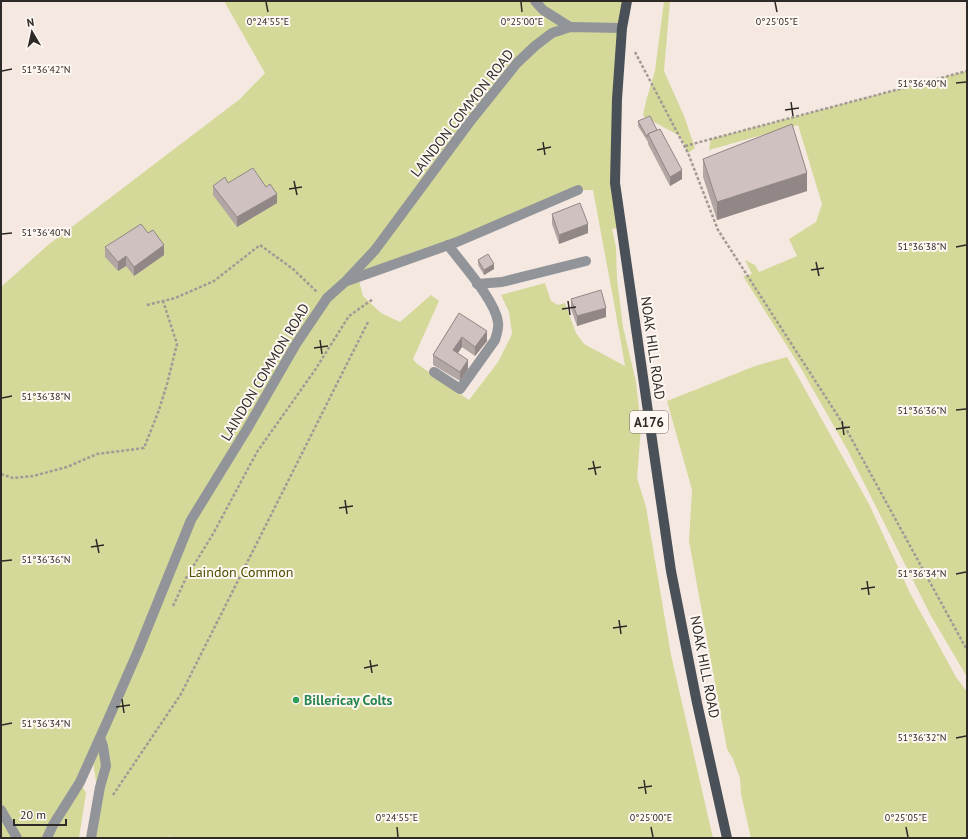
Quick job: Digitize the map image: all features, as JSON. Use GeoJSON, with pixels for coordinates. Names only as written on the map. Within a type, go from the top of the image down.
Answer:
{"type":"FeatureCollection","features":[{"type":"Feature","properties":{"kind":"main road","name":"NOAK HILL ROAD"},"geometry":{"type":"LineString","coordinates":[[627,1],[622,28],[617,99],[615,183],[671,571],[697,703],[727,838]]}},
{"type":"Feature","properties":{"kind":"street"},"geometry":{"type":"LineString","coordinates":[[534,1],[543,10],[570,27]]}},
{"type":"Feature","properties":{"kind":"street","name":"LAINDON COMMON ROAD"},"geometry":{"type":"LineString","coordinates":[[48,838],[53,825],[80,782],[100,738],[138,652],[192,520],[296,344],[327,298],[346,282],[375,250],[468,123],[517,64],[535,46],[552,34],[570,27],[622,28]]}},
{"type":"Feature","properties":{"kind":"street"},"geometry":{"type":"LineString","coordinates":[[346,282],[448,245],[578,190]]}},
{"type":"Feature","properties":{"kind":"street"},"geometry":{"type":"LineString","coordinates":[[434,372],[460,389],[495,340],[498,331],[497,316],[490,301],[448,245]]}},
{"type":"Feature","properties":{"kind":"street"},"geometry":{"type":"LineString","coordinates":[[477,284],[502,282],[586,261]]}},
{"type":"Feature","properties":{"kind":"street"},"geometry":{"type":"LineString","coordinates":[[91,838],[106,766],[103,746],[100,738]]}},
{"type":"Feature","properties":{"kind":"street"},"geometry":{"type":"LineString","coordinates":[[1,810],[17,838]]}},
{"type":"Feature","properties":{"kind":"path"},"geometry":{"type":"LineString","coordinates":[[633,48],[685,146],[718,230],[844,427],[967,650]]}},
{"type":"Feature","properties":{"kind":"path"},"geometry":{"type":"LineString","coordinates":[[685,146],[967,71]]}},
{"type":"Feature","properties":{"kind":"path"},"geometry":{"type":"LineString","coordinates":[[147,305],[175,298],[214,281],[260,245],[293,269],[320,295],[327,298]]}},
{"type":"Feature","properties":{"kind":"path"},"geometry":{"type":"LineString","coordinates":[[172,609],[186,578],[213,534],[257,452],[315,370],[349,316],[373,299]]}},
{"type":"Feature","properties":{"kind":"path"},"geometry":{"type":"LineString","coordinates":[[1,474],[13,478],[33,476],[67,467],[97,454],[144,448],[159,410],[177,344],[164,301]]}},
{"type":"Feature","properties":{"kind":"path"},"geometry":{"type":"LineString","coordinates":[[98,800],[111,798],[181,694],[368,322]]}},
{"type":"Feature","properties":{"kind":"green space","name":"Laindon Common"},"geometry":{"type":"Polygon","coordinates":[[[224,1],[627,1],[617,99],[621,227],[612,229],[616,247],[617,279],[623,327],[636,382],[641,428],[637,478],[646,507],[671,655],[713,838],[168,838],[172,833],[167,838],[91,838],[98,799],[92,758],[80,782],[86,793],[79,838],[1,838],[1,287],[48,245],[240,99],[265,73],[224,1]],[[578,190],[358,277],[363,296],[381,313],[400,322],[431,295],[439,301],[413,359],[416,363],[469,400],[498,362],[512,334],[509,312],[501,295],[545,283],[551,301],[558,305],[565,303],[576,333],[584,344],[625,366],[593,190],[578,190]]]}},
{"type":"Feature","properties":{"kind":"green space"},"geometry":{"type":"Polygon","coordinates":[[[664,1],[670,1],[664,71],[684,116],[695,148],[688,153],[680,136],[643,116],[655,71],[664,1]]]}},
{"type":"Feature","properties":{"kind":"green space"},"geometry":{"type":"Polygon","coordinates":[[[967,71],[967,677],[931,616],[847,449],[799,365],[743,276],[752,274],[745,260],[755,265],[759,272],[797,256],[789,239],[816,222],[822,204],[798,125],[709,150],[711,139],[967,71]]]}},
{"type":"Feature","properties":{"kind":"green space"},"geometry":{"type":"Polygon","coordinates":[[[787,357],[869,504],[910,593],[956,677],[967,692],[967,838],[751,838],[741,794],[740,778],[733,759],[727,749],[689,541],[692,490],[667,401],[755,366],[787,357]]]}},
{"type":"Feature","properties":{"kind":"building"},"geometry":{"type":"Polygon","coordinates":[[[650,116],[657,130],[648,134],[647,137],[638,121],[650,116]]]}},
{"type":"Feature","properties":{"kind":"building"},"geometry":{"type":"Polygon","coordinates":[[[792,124],[807,173],[717,202],[703,159],[792,124]]]}},
{"type":"Feature","properties":{"kind":"building"},"geometry":{"type":"Polygon","coordinates":[[[660,129],[682,170],[670,177],[648,134],[660,129]]]}},
{"type":"Feature","properties":{"kind":"building"},"geometry":{"type":"Polygon","coordinates":[[[253,168],[266,187],[270,184],[277,194],[237,217],[213,186],[225,177],[228,183],[253,168]]]}},
{"type":"Feature","properties":{"kind":"building"},"geometry":{"type":"Polygon","coordinates":[[[580,203],[588,224],[559,235],[552,214],[580,203]]]}},
{"type":"Feature","properties":{"kind":"building"},"geometry":{"type":"Polygon","coordinates":[[[141,224],[148,233],[153,230],[164,245],[134,267],[126,256],[118,262],[105,247],[141,224]]]}},
{"type":"Feature","properties":{"kind":"building"},"geometry":{"type":"Polygon","coordinates":[[[488,254],[494,264],[484,270],[478,260],[488,254]]]}},
{"type":"Feature","properties":{"kind":"building"},"geometry":{"type":"Polygon","coordinates":[[[601,290],[606,308],[577,316],[571,299],[601,290]]]}},
{"type":"Feature","properties":{"kind":"building"},"geometry":{"type":"Polygon","coordinates":[[[459,313],[487,331],[475,347],[462,337],[453,350],[468,360],[460,372],[433,355],[459,313]]]}},
{"type":"Feature","properties":{"kind":"place","name":"Billericay Colts"},"geometry":{"type":"Point","coordinates":[296,700]}}]}
